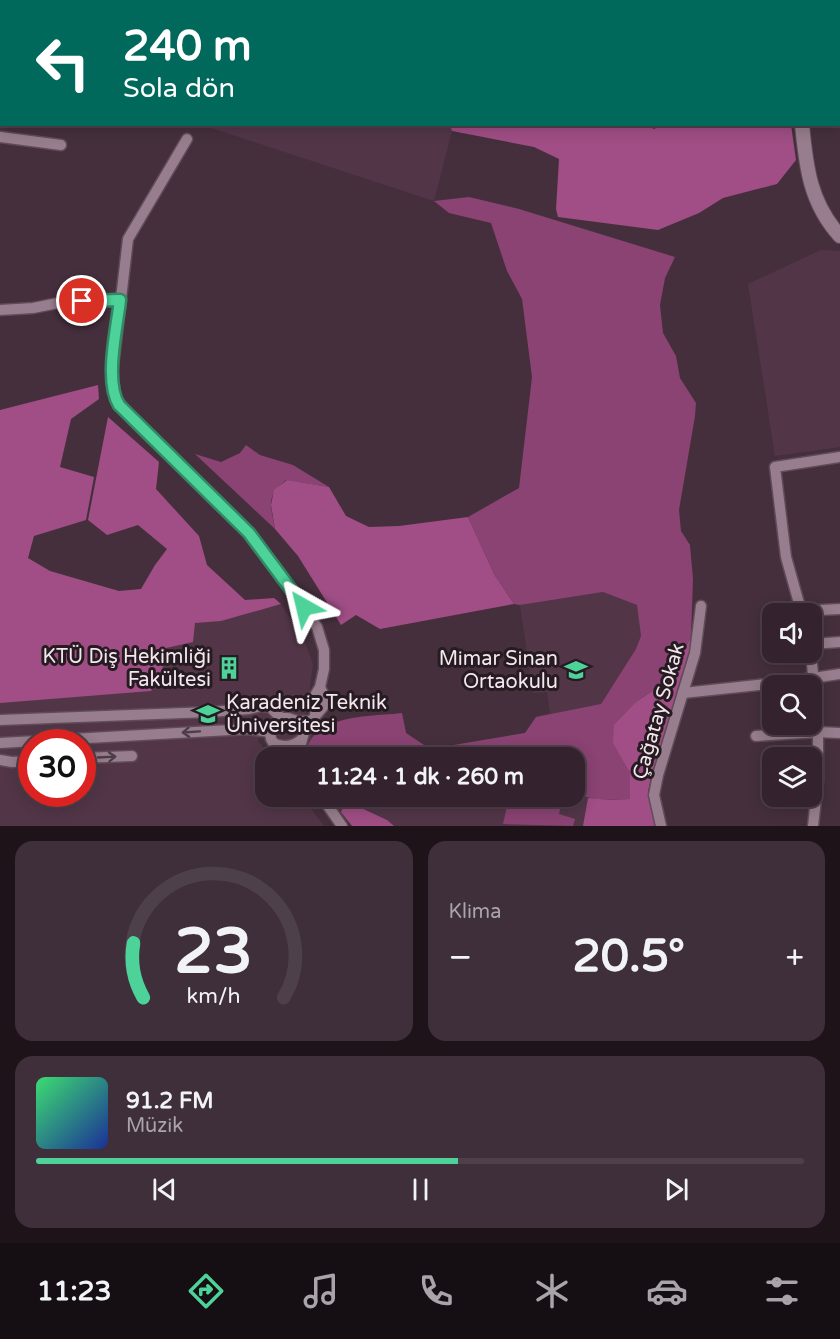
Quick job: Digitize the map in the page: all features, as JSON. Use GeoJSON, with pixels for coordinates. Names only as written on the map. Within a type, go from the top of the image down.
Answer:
{"type":"FeatureCollection","features":[{"type":"Feature","properties":{"kind":"street"},"geometry":{"type":"LineString","coordinates":[[802,126],[812,191],[826,221],[840,236]]}},
{"type":"Feature","properties":{"kind":"street"},"geometry":{"type":"LineString","coordinates":[[0,137],[61,145]]}},
{"type":"Feature","properties":{"kind":"street"},"geometry":{"type":"LineString","coordinates":[[187,138],[128,239],[112,375],[116,399],[132,419],[249,533],[317,627],[324,650],[324,669],[320,687],[314,697],[314,717],[302,737],[300,747]]}},
{"type":"Feature","properties":{"kind":"street"},"geometry":{"type":"LineString","coordinates":[[0,310],[33,308],[63,302],[120,300]]}},
{"type":"Feature","properties":{"kind":"street"},"geometry":{"type":"LineString","coordinates":[[799,603],[786,557],[775,467],[840,456]]}},
{"type":"Feature","properties":{"kind":"street","name":"Çağatay Sokak"},"geometry":{"type":"LineString","coordinates":[[661,826],[654,795],[695,653],[701,606]]}},
{"type":"Feature","properties":{"kind":"street"},"geometry":{"type":"LineString","coordinates":[[822,610],[840,609]]}},
{"type":"Feature","properties":{"kind":"street"},"geometry":{"type":"LineString","coordinates":[[822,643],[840,642]]}},
{"type":"Feature","properties":{"kind":"street"},"geometry":{"type":"LineString","coordinates":[[822,676],[840,674]]}},
{"type":"Feature","properties":{"kind":"street"},"geometry":{"type":"LineString","coordinates":[[683,693],[762,685]]}},
{"type":"Feature","properties":{"kind":"street"},"geometry":{"type":"LineString","coordinates":[[0,720],[249,710],[261,706],[270,707],[281,718]]}},
{"type":"Feature","properties":{"kind":"street"},"geometry":{"type":"LineString","coordinates":[[277,747],[272,737],[275,723],[281,718],[297,721],[314,717]]}},
{"type":"Feature","properties":{"kind":"street"},"geometry":{"type":"LineString","coordinates":[[297,721],[301,726],[302,737]]}},
{"type":"Feature","properties":{"kind":"street"},"geometry":{"type":"LineString","coordinates":[[0,743],[248,729],[272,737],[280,746],[291,746],[302,737]]}},
{"type":"Feature","properties":{"kind":"street"},"geometry":{"type":"LineString","coordinates":[[822,732],[840,733]]}},
{"type":"Feature","properties":{"kind":"street"},"geometry":{"type":"LineString","coordinates":[[756,736],[772,735]]}},
{"type":"Feature","properties":{"kind":"street"},"geometry":{"type":"LineString","coordinates":[[813,826],[818,782],[818,735]]}},
{"type":"Feature","properties":{"kind":"street"},"geometry":{"type":"LineString","coordinates":[[96,757],[132,756]]}},
{"type":"Feature","properties":{"kind":"street"},"geometry":{"type":"LineString","coordinates":[[0,760],[18,762]]}},
{"type":"Feature","properties":{"kind":"street"},"geometry":{"type":"LineString","coordinates":[[320,807],[334,826]]}},
{"type":"Feature","properties":{"kind":"street"},"geometry":{"type":"LineString","coordinates":[[329,807],[342,826]]}},
{"type":"Feature","properties":{"kind":"shaded area"},"geometry":{"type":"Polygon","coordinates":[[[205,126],[451,126],[452,131],[434,201],[205,126]]]}},
{"type":"Feature","properties":{"kind":"shaded area"},"geometry":{"type":"Polygon","coordinates":[[[450,126],[652,126],[653,129],[664,126],[791,126],[796,160],[777,184],[723,198],[699,213],[658,230],[558,217],[556,209],[559,159],[534,147],[452,131],[450,126]]]}},
{"type":"Feature","properties":{"kind":"shaded area"},"geometry":{"type":"Polygon","coordinates":[[[469,197],[519,209],[675,257],[665,278],[660,305],[663,333],[676,356],[680,378],[696,403],[679,510],[681,531],[690,545],[693,579],[691,637],[667,681],[636,702],[614,743],[630,773],[630,799],[611,800],[585,796],[585,747],[442,747],[525,733],[536,717],[601,704],[636,649],[641,636],[637,605],[603,592],[514,604],[494,574],[468,517],[519,488],[532,377],[522,299],[507,271],[491,223],[449,213],[434,201],[469,197]]]}},
{"type":"Feature","properties":{"kind":"shaded area"},"geometry":{"type":"Polygon","coordinates":[[[821,250],[840,251],[840,447],[775,456],[748,284],[821,250]]]}},
{"type":"Feature","properties":{"kind":"shaded area"},"geometry":{"type":"Polygon","coordinates":[[[98,385],[99,399],[71,419],[60,467],[94,477],[86,520],[34,536],[28,558],[50,571],[119,591],[141,589],[167,549],[138,525],[107,535],[88,520],[108,417],[159,462],[156,489],[199,536],[207,565],[245,600],[274,598],[281,604],[221,621],[195,623],[193,642],[166,648],[165,663],[151,691],[0,703],[0,410],[98,385]]]}},
{"type":"Feature","properties":{"kind":"shaded area"},"geometry":{"type":"Polygon","coordinates":[[[246,445],[260,455],[293,465],[329,487],[286,480],[272,497],[271,507],[275,529],[195,454],[221,462],[240,453],[246,445]]]}},
{"type":"Feature","properties":{"kind":"shaded area"},"geometry":{"type":"Polygon","coordinates":[[[287,480],[329,487],[346,516],[369,527],[399,526],[468,517],[494,574],[514,604],[380,629],[356,615],[341,625],[298,556],[275,529],[271,505],[274,490],[287,480]]]}},
{"type":"Feature","properties":{"kind":"shaded area"},"geometry":{"type":"Polygon","coordinates":[[[603,592],[638,605],[641,636],[637,649],[602,702],[691,637],[690,652],[661,750],[652,772],[648,792],[656,826],[352,826],[334,807],[585,807],[585,747],[442,747],[525,733],[536,717],[550,713],[547,692],[533,693],[520,605],[603,592]]]}},
{"type":"Feature","properties":{"kind":"shaded area"},"geometry":{"type":"Polygon","coordinates":[[[281,604],[305,642],[313,664],[307,712],[302,716],[321,729],[336,722],[402,713],[406,733],[427,747],[286,747],[271,728],[263,724],[258,741],[263,747],[255,747],[255,807],[310,807],[324,826],[0,826],[0,645],[195,619],[222,618],[281,604]]]}},
{"type":"Feature","properties":{"kind":"shaded area"},"geometry":{"type":"Polygon","coordinates":[[[691,637],[690,652],[661,750],[652,772],[648,792],[656,826],[583,826],[588,798],[630,799],[630,773],[613,743],[614,725],[636,702],[667,681],[691,637]]]}},
{"type":"Feature","properties":{"kind":"shaded area"},"geometry":{"type":"Polygon","coordinates":[[[402,713],[406,733],[427,747],[308,747],[317,733],[329,725],[358,717],[402,713]]]}},
{"type":"Feature","properties":{"kind":"shaded area"},"geometry":{"type":"Polygon","coordinates":[[[343,807],[359,807],[387,820],[394,826],[352,826],[341,812],[343,807]]]}},
{"type":"Feature","properties":{"kind":"shaded area"},"geometry":{"type":"Polygon","coordinates":[[[507,807],[561,807],[559,814],[575,819],[573,826],[503,824],[507,807]]]}},
{"type":"Feature","properties":{"kind":"place","name":"KTÜ Diş Hekimliği Fakültesi"},"geometry":{"type":"Point","coordinates":[229,668]}},
{"type":"Feature","properties":{"kind":"place","name":"Mimar Sinan Ortaokulu"},"geometry":{"type":"Point","coordinates":[576,670]}},
{"type":"Feature","properties":{"kind":"place","name":"Karadeniz Teknik Üniversitesi"},"geometry":{"type":"Point","coordinates":[208,714]}},
{"type":"Feature","properties":{"kind":"route"},"geometry":{"type":"LineString","coordinates":[[82,301],[120,300],[112,375],[114,392],[119,405],[249,533],[304,607]]}}]}
